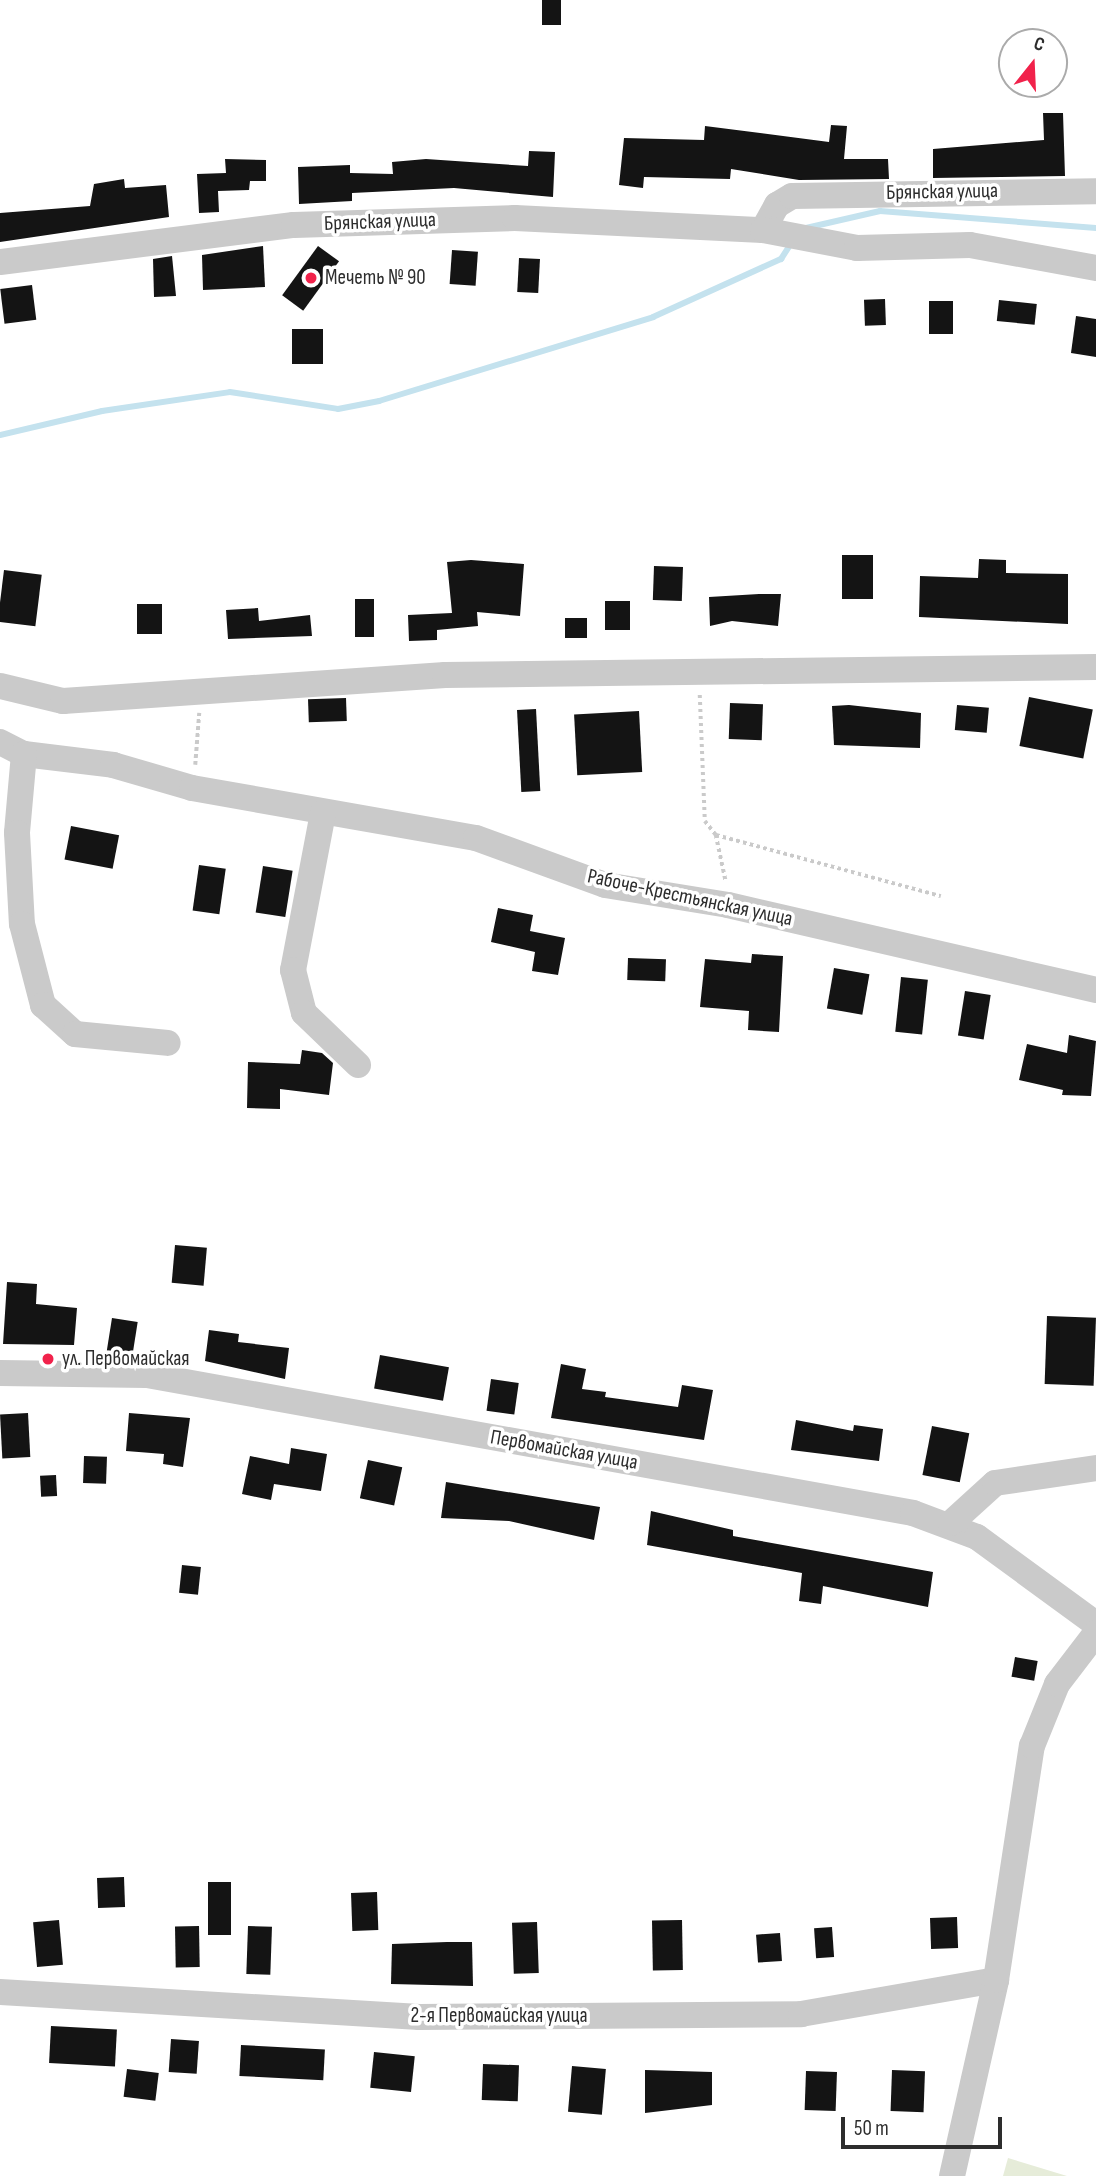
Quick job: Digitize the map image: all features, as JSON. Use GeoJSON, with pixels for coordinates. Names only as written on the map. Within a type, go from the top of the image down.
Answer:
{"type":"FeatureCollection","features":[{"type":"Feature","properties":{"kind":"street","name":"Брянская улица"},"geometry":{"type":"LineString","coordinates":[[763,230],[777,205],[792,196],[1096,191]]}},
{"type":"Feature","properties":{"kind":"street","name":"Брянская улица"},"geometry":{"type":"LineString","coordinates":[[0,261],[293,225],[514,218],[763,230],[857,248],[970,245],[1096,268]]}},
{"type":"Feature","properties":{"kind":"street"},"geometry":{"type":"LineString","coordinates":[[0,686],[64,701],[201,694],[445,675],[699,667],[1096,667]]}},
{"type":"Feature","properties":{"kind":"street","name":"Рабоче-Крестьянская улица"},"geometry":{"type":"LineString","coordinates":[[0,742],[24,754],[113,765],[192,788],[323,814],[476,838],[605,885],[728,905],[1096,990]]}},
{"type":"Feature","properties":{"kind":"street"},"geometry":{"type":"LineString","coordinates":[[24,754],[17,833],[22,924],[43,1005],[75,1034],[168,1043]]}},
{"type":"Feature","properties":{"kind":"street"},"geometry":{"type":"LineString","coordinates":[[323,814],[292,970],[304,1013],[358,1065]]}},
{"type":"Feature","properties":{"kind":"street","name":"Первомайская улица"},"geometry":{"type":"LineString","coordinates":[[0,1373],[147,1375],[951,1523],[1096,1624]]}},
{"type":"Feature","properties":{"kind":"street"},"geometry":{"type":"LineString","coordinates":[[951,1523],[995,1483],[1096,1468]]}},
{"type":"Feature","properties":{"kind":"street"},"geometry":{"type":"LineString","coordinates":[[952,2176],[996,1980],[1032,1746],[1057,1684],[1096,1633]]}},
{"type":"Feature","properties":{"kind":"street","name":"2-я Первомайская улица"},"geometry":{"type":"LineString","coordinates":[[0,1992],[419,2017],[787,2014],[996,1980]]}},
{"type":"Feature","properties":{"kind":"path"},"geometry":{"type":"LineString","coordinates":[[699,667],[705,821],[716,835],[728,905]]}},
{"type":"Feature","properties":{"kind":"path"},"geometry":{"type":"LineString","coordinates":[[192,788],[201,694]]}},
{"type":"Feature","properties":{"kind":"path"},"geometry":{"type":"LineString","coordinates":[[716,835],[941,896]]}},
{"type":"Feature","properties":{"kind":"green space"},"geometry":{"type":"Polygon","coordinates":[[[1008,2158],[1067,2176],[1003,2176],[1008,2158]]]}},
{"type":"Feature","properties":{"kind":"building"},"geometry":{"type":"Polygon","coordinates":[[[542,0],[561,0],[561,25],[542,25],[542,0]]]}},
{"type":"Feature","properties":{"kind":"building"},"geometry":{"type":"Polygon","coordinates":[[[1043,113],[1063,113],[1065,176],[933,178],[933,149],[1044,140],[1043,113]]]}},
{"type":"Feature","properties":{"kind":"building"},"geometry":{"type":"Polygon","coordinates":[[[831,125],[847,126],[844,159],[888,159],[889,179],[799,180],[731,169],[730,179],[644,177],[643,188],[619,185],[624,138],[704,140],[705,126],[829,142],[831,125]]]}},
{"type":"Feature","properties":{"kind":"building"},"geometry":{"type":"Polygon","coordinates":[[[529,151],[555,152],[553,197],[454,188],[352,193],[352,201],[299,204],[298,167],[350,165],[350,173],[393,174],[392,162],[426,159],[528,166],[529,151]]]}},
{"type":"Feature","properties":{"kind":"building"},"geometry":{"type":"Polygon","coordinates":[[[225,159],[266,160],[266,181],[250,181],[249,190],[218,191],[219,212],[199,213],[197,174],[226,173],[225,159]]]}},
{"type":"Feature","properties":{"kind":"building"},"geometry":{"type":"Polygon","coordinates":[[[124,179],[125,188],[166,185],[169,217],[0,242],[0,213],[90,206],[94,184],[124,179]]]}},
{"type":"Feature","properties":{"kind":"building"},"geometry":{"type":"Polygon","coordinates":[[[263,246],[265,287],[203,290],[202,255],[263,246]]]}},
{"type":"Feature","properties":{"kind":"building","name":"Мечеть № 90"},"geometry":{"type":"Polygon","coordinates":[[[318,246],[339,261],[303,311],[282,295],[318,246]]]}},
{"type":"Feature","properties":{"kind":"building"},"geometry":{"type":"Polygon","coordinates":[[[452,250],[478,252],[476,286],[450,284],[452,250]]]}},
{"type":"Feature","properties":{"kind":"building"},"geometry":{"type":"Polygon","coordinates":[[[172,256],[176,296],[154,297],[153,259],[172,256]]]}},
{"type":"Feature","properties":{"kind":"building"},"geometry":{"type":"Polygon","coordinates":[[[519,258],[540,259],[538,293],[517,292],[519,258]]]}},
{"type":"Feature","properties":{"kind":"building"},"geometry":{"type":"Polygon","coordinates":[[[32,285],[36,320],[5,324],[0,289],[32,285]]]}},
{"type":"Feature","properties":{"kind":"building"},"geometry":{"type":"Polygon","coordinates":[[[885,299],[886,325],[865,326],[864,300],[885,299]]]}},
{"type":"Feature","properties":{"kind":"building"},"geometry":{"type":"Polygon","coordinates":[[[999,300],[1037,304],[1035,325],[997,321],[999,300]]]}},
{"type":"Feature","properties":{"kind":"building"},"geometry":{"type":"Polygon","coordinates":[[[929,301],[953,301],[953,334],[929,334],[929,301]]]}},
{"type":"Feature","properties":{"kind":"building"},"geometry":{"type":"Polygon","coordinates":[[[1076,316],[1096,319],[1096,357],[1071,353],[1076,316]]]}},
{"type":"Feature","properties":{"kind":"building"},"geometry":{"type":"Polygon","coordinates":[[[292,329],[323,329],[323,364],[292,364],[292,329]]]}},
{"type":"Feature","properties":{"kind":"building"},"geometry":{"type":"Polygon","coordinates":[[[842,555],[873,555],[873,599],[842,599],[842,555]]]}},
{"type":"Feature","properties":{"kind":"building"},"geometry":{"type":"Polygon","coordinates":[[[979,559],[1006,560],[1006,573],[1068,574],[1068,624],[919,617],[920,576],[978,578],[979,559]]]}},
{"type":"Feature","properties":{"kind":"building"},"geometry":{"type":"Polygon","coordinates":[[[471,560],[524,564],[520,616],[477,612],[478,626],[437,630],[437,640],[409,641],[408,615],[452,613],[447,562],[471,560]]]}},
{"type":"Feature","properties":{"kind":"building"},"geometry":{"type":"Polygon","coordinates":[[[654,566],[683,567],[682,601],[653,600],[654,566]]]}},
{"type":"Feature","properties":{"kind":"building"},"geometry":{"type":"Polygon","coordinates":[[[4,570],[42,575],[35,626],[0,622],[4,570]]]}},
{"type":"Feature","properties":{"kind":"building"},"geometry":{"type":"Polygon","coordinates":[[[781,594],[778,626],[732,621],[710,626],[709,597],[781,594]]]}},
{"type":"Feature","properties":{"kind":"building"},"geometry":{"type":"Polygon","coordinates":[[[355,599],[374,599],[374,637],[355,637],[355,599]]]}},
{"type":"Feature","properties":{"kind":"building"},"geometry":{"type":"Polygon","coordinates":[[[605,601],[630,601],[630,630],[605,630],[605,601]]]}},
{"type":"Feature","properties":{"kind":"building"},"geometry":{"type":"Polygon","coordinates":[[[137,604],[162,604],[162,634],[137,634],[137,604]]]}},
{"type":"Feature","properties":{"kind":"building"},"geometry":{"type":"Polygon","coordinates":[[[258,608],[259,621],[310,615],[312,636],[228,639],[226,610],[258,608]]]}},
{"type":"Feature","properties":{"kind":"building"},"geometry":{"type":"Polygon","coordinates":[[[565,618],[587,618],[587,638],[565,638],[565,618]]]}},
{"type":"Feature","properties":{"kind":"building"},"geometry":{"type":"Polygon","coordinates":[[[1029,697],[1093,709],[1083,758],[1019,746],[1029,697]]]}},
{"type":"Feature","properties":{"kind":"building"},"geometry":{"type":"Polygon","coordinates":[[[346,698],[347,721],[309,722],[308,699],[346,698]]]}},
{"type":"Feature","properties":{"kind":"building"},"geometry":{"type":"Polygon","coordinates":[[[730,703],[763,704],[762,740],[729,739],[730,703]]]}},
{"type":"Feature","properties":{"kind":"building"},"geometry":{"type":"Polygon","coordinates":[[[849,705],[921,713],[920,748],[834,745],[832,706],[849,705]]]}},
{"type":"Feature","properties":{"kind":"building"},"geometry":{"type":"Polygon","coordinates":[[[957,705],[989,708],[987,733],[955,730],[957,705]]]}},
{"type":"Feature","properties":{"kind":"building"},"geometry":{"type":"Polygon","coordinates":[[[536,709],[540,791],[521,792],[517,710],[536,709]]]}},
{"type":"Feature","properties":{"kind":"building"},"geometry":{"type":"Polygon","coordinates":[[[639,711],[642,772],[577,775],[574,714],[639,711]]]}},
{"type":"Feature","properties":{"kind":"building"},"geometry":{"type":"Polygon","coordinates":[[[71,826],[119,835],[113,869],[65,859],[71,826]]]}},
{"type":"Feature","properties":{"kind":"building"},"geometry":{"type":"Polygon","coordinates":[[[199,865],[226,869],[219,914],[193,911],[199,865]]]}},
{"type":"Feature","properties":{"kind":"building"},"geometry":{"type":"Polygon","coordinates":[[[263,866],[293,871],[285,917],[256,912],[263,866]]]}},
{"type":"Feature","properties":{"kind":"building"},"geometry":{"type":"Polygon","coordinates":[[[498,908],[533,915],[530,931],[565,938],[558,975],[532,971],[535,952],[491,942],[498,908]]]}},
{"type":"Feature","properties":{"kind":"building"},"geometry":{"type":"Polygon","coordinates":[[[752,954],[783,956],[779,1032],[748,1030],[749,1011],[700,1007],[705,959],[751,963],[752,954]]]}},
{"type":"Feature","properties":{"kind":"building"},"geometry":{"type":"Polygon","coordinates":[[[628,958],[666,959],[665,981],[627,980],[628,958]]]}},
{"type":"Feature","properties":{"kind":"building"},"geometry":{"type":"Polygon","coordinates":[[[834,968],[869,974],[862,1015],[827,1008],[834,968]]]}},
{"type":"Feature","properties":{"kind":"building"},"geometry":{"type":"Polygon","coordinates":[[[901,977],[928,980],[922,1035],[895,1032],[901,977]]]}},
{"type":"Feature","properties":{"kind":"building"},"geometry":{"type":"Polygon","coordinates":[[[965,991],[991,995],[984,1040],[958,1035],[965,991]]]}},
{"type":"Feature","properties":{"kind":"building"},"geometry":{"type":"Polygon","coordinates":[[[1069,1035],[1096,1041],[1091,1096],[1062,1095],[1063,1090],[1019,1080],[1027,1044],[1067,1053],[1069,1035]]]}},
{"type":"Feature","properties":{"kind":"building"},"geometry":{"type":"Polygon","coordinates":[[[302,1050],[322,1053],[333,1063],[329,1095],[280,1089],[280,1109],[247,1108],[248,1062],[300,1064],[302,1050]]]}},
{"type":"Feature","properties":{"kind":"building"},"geometry":{"type":"Polygon","coordinates":[[[175,1245],[207,1248],[204,1286],[172,1283],[175,1245]]]}},
{"type":"Feature","properties":{"kind":"building"},"geometry":{"type":"Polygon","coordinates":[[[7,1282],[37,1284],[36,1304],[77,1308],[74,1345],[3,1344],[7,1282]]]}},
{"type":"Feature","properties":{"kind":"building"},"geometry":{"type":"Polygon","coordinates":[[[1047,1316],[1096,1318],[1094,1386],[1045,1384],[1047,1316]]]}},
{"type":"Feature","properties":{"kind":"building"},"geometry":{"type":"Polygon","coordinates":[[[112,1318],[138,1322],[133,1355],[107,1351],[112,1318]]]}},
{"type":"Feature","properties":{"kind":"building"},"geometry":{"type":"Polygon","coordinates":[[[209,1330],[239,1334],[238,1342],[289,1348],[285,1379],[205,1361],[209,1330]]]}},
{"type":"Feature","properties":{"kind":"building"},"geometry":{"type":"Polygon","coordinates":[[[380,1355],[449,1367],[443,1401],[374,1388],[380,1355]]]}},
{"type":"Feature","properties":{"kind":"building"},"geometry":{"type":"Polygon","coordinates":[[[561,1364],[586,1369],[582,1389],[606,1392],[605,1397],[678,1407],[682,1385],[713,1390],[704,1440],[551,1418],[561,1364]]]}},
{"type":"Feature","properties":{"kind":"building"},"geometry":{"type":"Polygon","coordinates":[[[491,1379],[519,1383],[514,1415],[487,1411],[491,1379]]]}},
{"type":"Feature","properties":{"kind":"building"},"geometry":{"type":"Polygon","coordinates":[[[28,1413],[30,1457],[2,1458],[0,1414],[28,1413]]]}},
{"type":"Feature","properties":{"kind":"building"},"geometry":{"type":"Polygon","coordinates":[[[129,1413],[190,1418],[183,1467],[163,1464],[164,1454],[126,1451],[129,1413]]]}},
{"type":"Feature","properties":{"kind":"building"},"geometry":{"type":"Polygon","coordinates":[[[796,1420],[853,1431],[854,1425],[883,1429],[879,1461],[791,1450],[796,1420]]]}},
{"type":"Feature","properties":{"kind":"building"},"geometry":{"type":"Polygon","coordinates":[[[932,1426],[969,1433],[960,1482],[922,1475],[932,1426]]]}},
{"type":"Feature","properties":{"kind":"building"},"geometry":{"type":"Polygon","coordinates":[[[291,1448],[327,1454],[321,1491],[274,1484],[271,1500],[242,1494],[250,1456],[289,1464],[291,1448]]]}},
{"type":"Feature","properties":{"kind":"building"},"geometry":{"type":"Polygon","coordinates":[[[84,1456],[107,1457],[106,1484],[83,1483],[84,1456]]]}},
{"type":"Feature","properties":{"kind":"building"},"geometry":{"type":"Polygon","coordinates":[[[368,1460],[402,1467],[394,1505],[360,1498],[368,1460]]]}},
{"type":"Feature","properties":{"kind":"building"},"geometry":{"type":"Polygon","coordinates":[[[56,1475],[57,1496],[41,1497],[40,1476],[56,1475]]]}},
{"type":"Feature","properties":{"kind":"building"},"geometry":{"type":"Polygon","coordinates":[[[446,1482],[600,1507],[594,1540],[509,1521],[441,1518],[446,1482]]]}},
{"type":"Feature","properties":{"kind":"building"},"geometry":{"type":"Polygon","coordinates":[[[651,1511],[733,1530],[733,1536],[933,1572],[928,1607],[823,1586],[821,1604],[799,1601],[802,1573],[647,1545],[651,1511]]]}},
{"type":"Feature","properties":{"kind":"building"},"geometry":{"type":"Polygon","coordinates":[[[182,1565],[201,1567],[198,1595],[179,1593],[182,1565]]]}},
{"type":"Feature","properties":{"kind":"building"},"geometry":{"type":"Polygon","coordinates":[[[1015,1657],[1038,1661],[1034,1681],[1012,1677],[1015,1657]]]}},
{"type":"Feature","properties":{"kind":"building"},"geometry":{"type":"Polygon","coordinates":[[[124,1877],[125,1907],[98,1908],[97,1878],[124,1877]]]}},
{"type":"Feature","properties":{"kind":"building"},"geometry":{"type":"Polygon","coordinates":[[[208,1882],[231,1882],[231,1935],[208,1935],[208,1882]]]}},
{"type":"Feature","properties":{"kind":"building"},"geometry":{"type":"Polygon","coordinates":[[[377,1892],[378,1930],[352,1931],[351,1893],[377,1892]]]}},
{"type":"Feature","properties":{"kind":"building"},"geometry":{"type":"Polygon","coordinates":[[[957,1917],[958,1948],[931,1949],[930,1918],[957,1917]]]}},
{"type":"Feature","properties":{"kind":"building"},"geometry":{"type":"Polygon","coordinates":[[[59,1920],[63,1965],[37,1967],[33,1922],[59,1920]]]}},
{"type":"Feature","properties":{"kind":"building"},"geometry":{"type":"Polygon","coordinates":[[[682,1920],[683,1970],[653,1971],[652,1921],[682,1920]]]}},
{"type":"Feature","properties":{"kind":"building"},"geometry":{"type":"Polygon","coordinates":[[[537,1922],[539,1973],[514,1974],[512,1923],[537,1922]]]}},
{"type":"Feature","properties":{"kind":"building"},"geometry":{"type":"Polygon","coordinates":[[[175,1926],[199,1926],[200,1967],[176,1967],[175,1926]]]}},
{"type":"Feature","properties":{"kind":"building"},"geometry":{"type":"Polygon","coordinates":[[[248,1926],[272,1927],[270,1975],[246,1974],[248,1926]]]}},
{"type":"Feature","properties":{"kind":"building"},"geometry":{"type":"Polygon","coordinates":[[[832,1927],[834,1957],[816,1958],[814,1928],[832,1927]]]}},
{"type":"Feature","properties":{"kind":"building"},"geometry":{"type":"Polygon","coordinates":[[[780,1933],[782,1961],[758,1963],[756,1935],[780,1933]]]}},
{"type":"Feature","properties":{"kind":"building"},"geometry":{"type":"Polygon","coordinates":[[[472,1942],[473,1986],[391,1984],[392,1944],[472,1942]]]}},
{"type":"Feature","properties":{"kind":"building"},"geometry":{"type":"Polygon","coordinates":[[[51,2026],[117,2029],[115,2066],[49,2063],[51,2026]]]}},
{"type":"Feature","properties":{"kind":"building"},"geometry":{"type":"Polygon","coordinates":[[[171,2039],[199,2041],[197,2074],[169,2072],[171,2039]]]}},
{"type":"Feature","properties":{"kind":"building"},"geometry":{"type":"Polygon","coordinates":[[[241,2045],[325,2049],[323,2080],[239,2076],[241,2045]]]}},
{"type":"Feature","properties":{"kind":"building"},"geometry":{"type":"Polygon","coordinates":[[[374,2052],[415,2056],[411,2092],[370,2088],[374,2052]]]}},
{"type":"Feature","properties":{"kind":"building"},"geometry":{"type":"Polygon","coordinates":[[[483,2064],[519,2065],[518,2101],[482,2100],[483,2064]]]}},
{"type":"Feature","properties":{"kind":"building"},"geometry":{"type":"Polygon","coordinates":[[[572,2066],[606,2069],[602,2115],[568,2112],[572,2066]]]}},
{"type":"Feature","properties":{"kind":"building"},"geometry":{"type":"Polygon","coordinates":[[[127,2069],[159,2073],[155,2101],[124,2097],[127,2069]]]}},
{"type":"Feature","properties":{"kind":"building"},"geometry":{"type":"Polygon","coordinates":[[[645,2070],[712,2072],[712,2105],[645,2113],[645,2070]]]}},
{"type":"Feature","properties":{"kind":"building"},"geometry":{"type":"Polygon","coordinates":[[[892,2070],[925,2071],[924,2112],[891,2111],[892,2070]]]}},
{"type":"Feature","properties":{"kind":"building"},"geometry":{"type":"Polygon","coordinates":[[[806,2071],[837,2072],[836,2111],[805,2110],[806,2071]]]}},
{"type":"Feature","properties":{"kind":"waterway"},"geometry":{"type":"LineString","coordinates":[[806,228],[880,211],[1096,228]]}},
{"type":"Feature","properties":{"kind":"waterway"},"geometry":{"type":"LineString","coordinates":[[0,435],[102,411],[230,392],[338,409],[379,401],[653,317],[781,259],[792,242]]}},
{"type":"Feature","properties":{"kind":"place","name":"Мечеть № 90"},"geometry":{"type":"Point","coordinates":[311,278]}},
{"type":"Feature","properties":{"kind":"place","name":"ул. Первомайская"},"geometry":{"type":"Point","coordinates":[48,1359]}}]}
